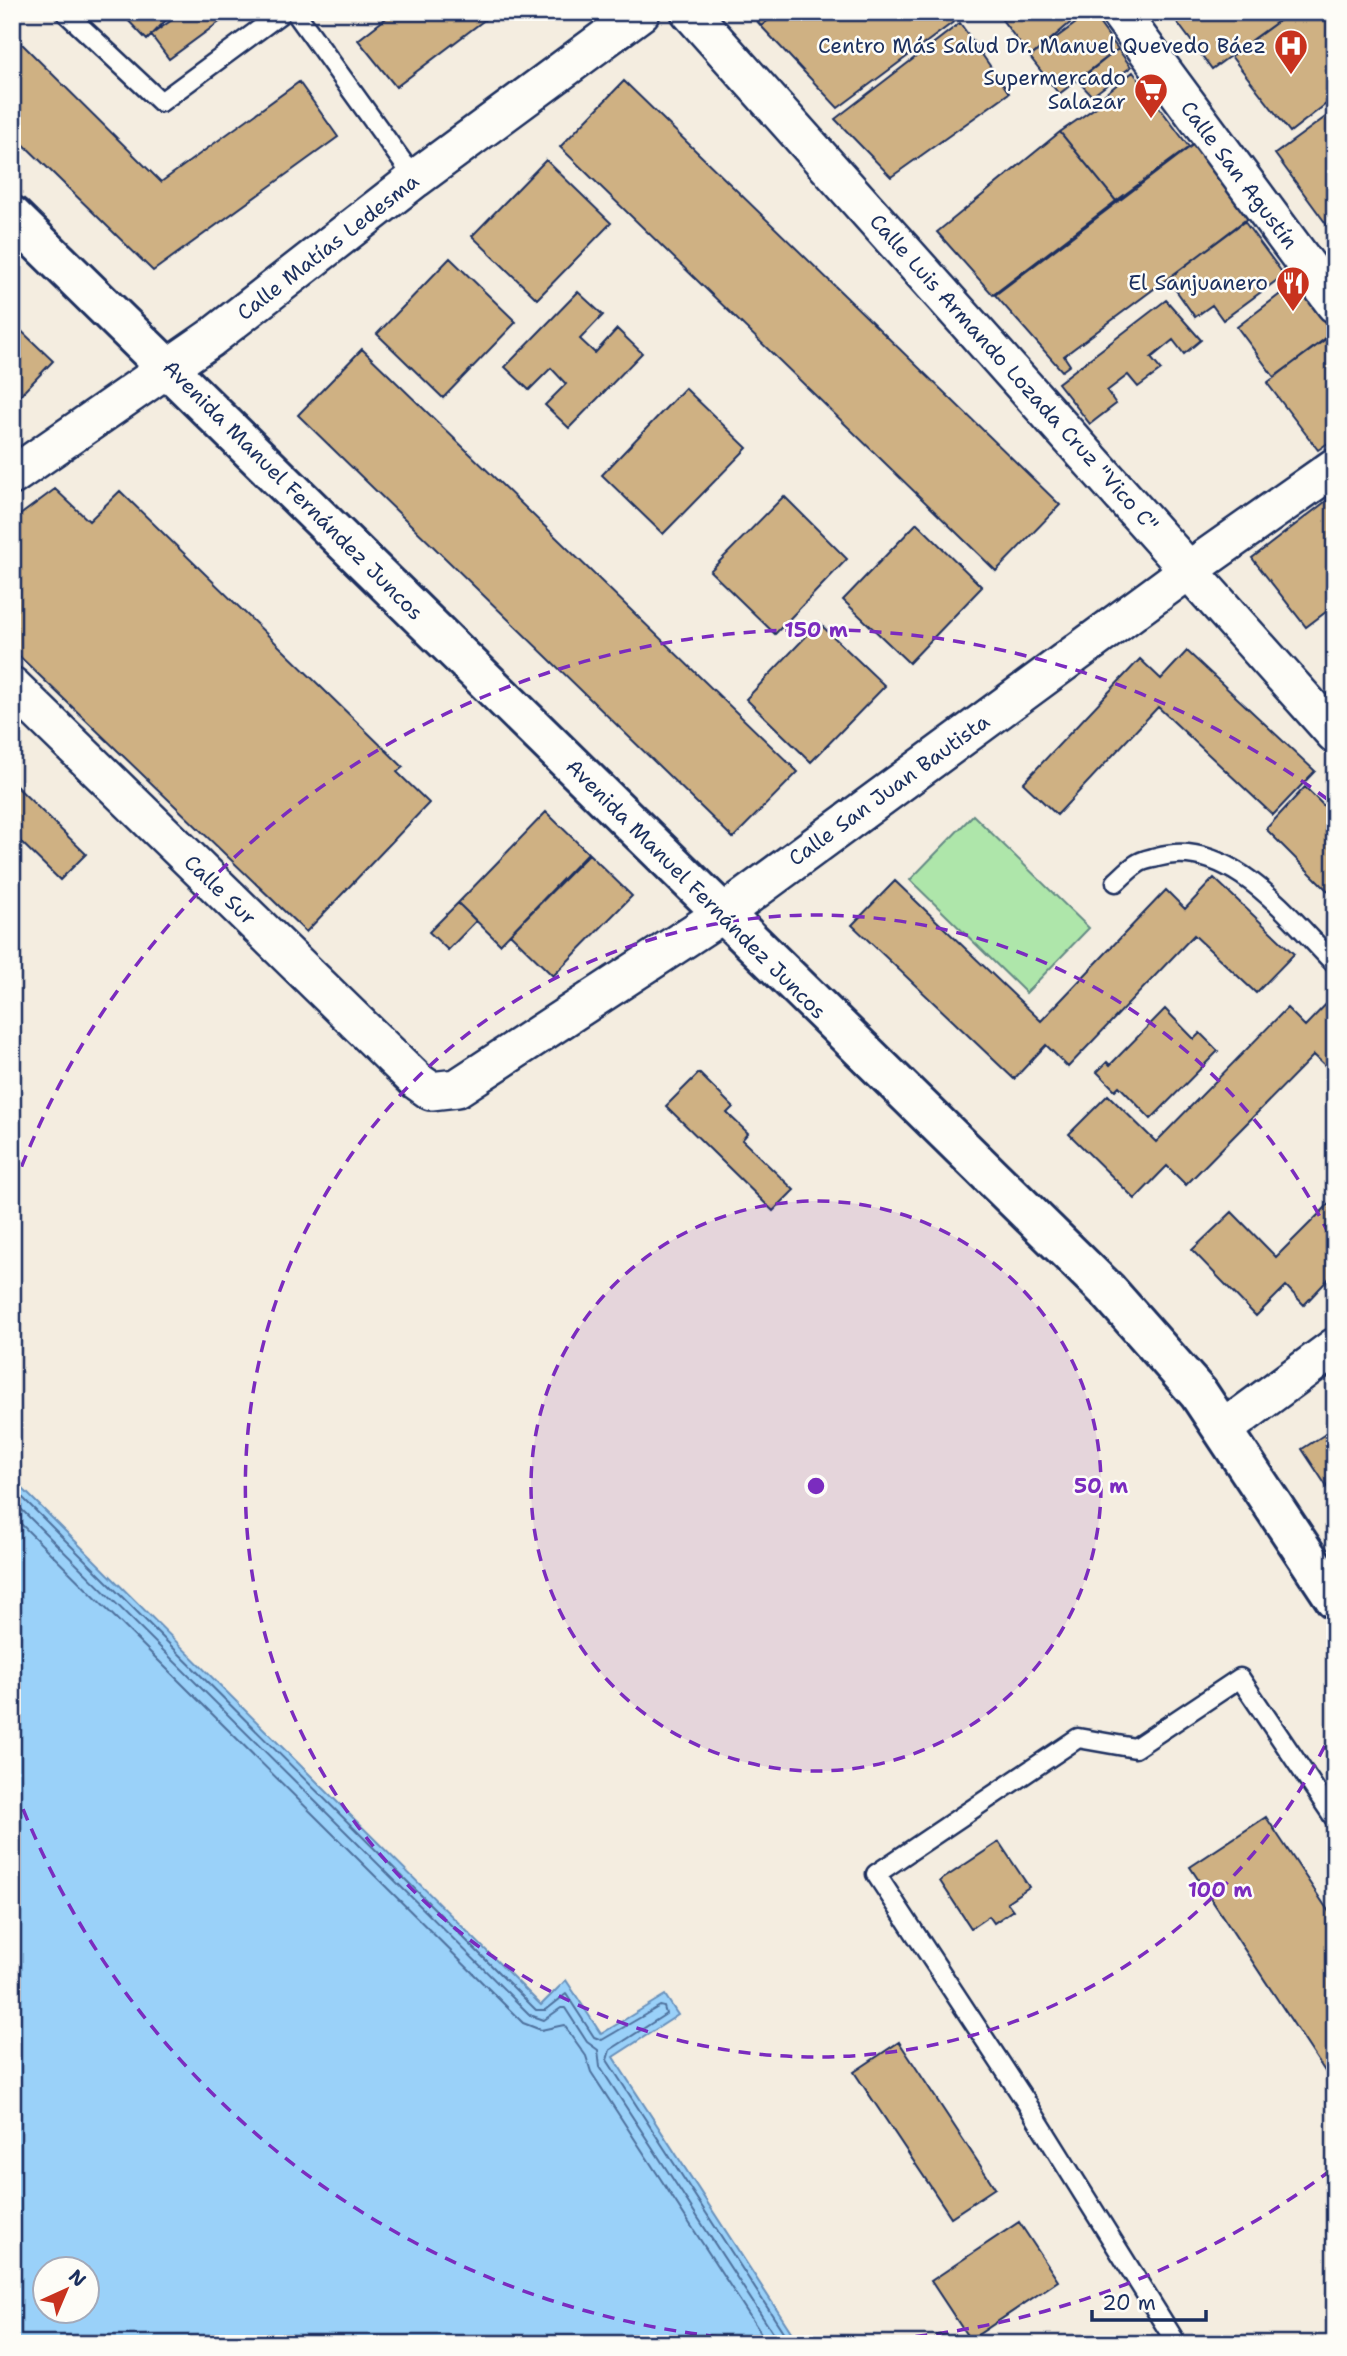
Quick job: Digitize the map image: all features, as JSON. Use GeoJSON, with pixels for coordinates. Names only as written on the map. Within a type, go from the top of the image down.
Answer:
{"type":"FeatureCollection","features":[{"type":"Feature","properties":{"kind":"main road","name":"Avenida Manuel Fernández Juncos"},"geometry":{"type":"LineString","coordinates":[[12,216],[1108,1292],[1170,1358],[1224,1429],[1335,1599]]}},
{"type":"Feature","properties":{"kind":"street","name":"Calle Matías Ledesma"},"geometry":{"type":"LineString","coordinates":[[12,477],[167,366],[211,338],[415,179],[641,12]]}},
{"type":"Feature","properties":{"kind":"street","name":"Calle Luis Armando Lozada Cruz \"Vico C\""},"geometry":{"type":"LineString","coordinates":[[690,12],[1335,734]]}},
{"type":"Feature","properties":{"kind":"street","name":"Calle San Agustín"},"geometry":{"type":"LineString","coordinates":[[1119,12],[1335,304]]}},
{"type":"Feature","properties":{"kind":"street","name":"Calle San Juan Bautista"},"geometry":{"type":"LineString","coordinates":[[431,1090],[457,1088],[721,915],[1189,570],[1335,467]]}},
{"type":"Feature","properties":{"kind":"street","name":"Calle Sur"},"geometry":{"type":"LineString","coordinates":[[12,686],[316,984],[431,1090]]}},
{"type":"Feature","properties":{"kind":"street"},"geometry":{"type":"LineString","coordinates":[[1224,1429],[1335,1347]]}},
{"type":"Feature","properties":{"kind":"lane"},"geometry":{"type":"LineString","coordinates":[[66,13],[161,102],[283,12]]}},
{"type":"Feature","properties":{"kind":"lane"},"geometry":{"type":"LineString","coordinates":[[295,12],[415,179]]}},
{"type":"Feature","properties":{"kind":"lane"},"geometry":{"type":"LineString","coordinates":[[1116,882],[1138,862],[1168,853],[1194,854],[1217,861],[1259,889],[1335,964]]}},
{"type":"Feature","properties":{"kind":"lane"},"geometry":{"type":"LineString","coordinates":[[1177,2344],[1026,2102],[876,1874],[1078,1738],[1135,1748],[1240,1678],[1335,1819]]}},
{"type":"Feature","properties":{"kind":"green space"},"geometry":{"type":"Polygon","coordinates":[[[973,815],[1089,928],[1026,993],[910,880],[973,815]]]}},
{"type":"Feature","properties":{"kind":"water"},"geometry":{"type":"Polygon","coordinates":[[[12,1478],[541,2005],[566,1980],[601,2034],[665,1995],[678,2015],[613,2057],[799,2344],[12,2344],[12,1478]]]}},
{"type":"Feature","properties":{"kind":"building"},"geometry":{"type":"Polygon","coordinates":[[[120,12],[160,12],[167,19],[147,40],[120,12]]]}},
{"type":"Feature","properties":{"kind":"building"},"geometry":{"type":"Polygon","coordinates":[[[183,12],[233,12],[169,59],[151,35],[183,12]]]}},
{"type":"Feature","properties":{"kind":"building"},"geometry":{"type":"Polygon","coordinates":[[[394,12],[495,12],[396,87],[358,40],[394,12]]]}},
{"type":"Feature","properties":{"kind":"building"},"geometry":{"type":"Polygon","coordinates":[[[749,12],[779,12],[761,26],[749,12]]]}},
{"type":"Feature","properties":{"kind":"building"},"geometry":{"type":"Polygon","coordinates":[[[779,12],[967,12],[838,108],[761,26],[779,12]]]}},
{"type":"Feature","properties":{"kind":"building"},"geometry":{"type":"Polygon","coordinates":[[[998,12],[1083,12],[1030,57],[997,13],[998,12]]]}},
{"type":"Feature","properties":{"kind":"building"},"geometry":{"type":"Polygon","coordinates":[[[1091,12],[1118,49],[1059,94],[1030,57],[1091,12]]]}},
{"type":"Feature","properties":{"kind":"building"},"geometry":{"type":"Polygon","coordinates":[[[1171,12],[1187,12],[1177,20],[1171,12]]]}},
{"type":"Feature","properties":{"kind":"building"},"geometry":{"type":"Polygon","coordinates":[[[1189,12],[1291,12],[1212,69],[1177,22],[1189,12]]]}},
{"type":"Feature","properties":{"kind":"building","name":"Centro Más Salud Dr. Manuel Quevedo Báez"},"geometry":{"type":"Polygon","coordinates":[[[1291,12],[1335,12],[1335,97],[1290,132],[1231,56],[1291,12]]]}},
{"type":"Feature","properties":{"kind":"building"},"geometry":{"type":"Polygon","coordinates":[[[960,23],[1009,93],[891,177],[835,119],[960,23]]]}},
{"type":"Feature","properties":{"kind":"building"},"geometry":{"type":"Polygon","coordinates":[[[12,34],[161,182],[299,82],[338,137],[153,271],[12,133],[12,34]]]}},
{"type":"Feature","properties":{"kind":"building"},"geometry":{"type":"Polygon","coordinates":[[[1118,49],[1131,67],[1092,96],[1078,81],[1118,49]]]}},
{"type":"Feature","properties":{"kind":"building"},"geometry":{"type":"Polygon","coordinates":[[[1133,72],[1189,147],[1116,201],[1060,132],[1109,98],[1105,94],[1133,72]]]}},
{"type":"Feature","properties":{"kind":"building"},"geometry":{"type":"Polygon","coordinates":[[[624,81],[1060,505],[996,571],[560,147],[624,81]]]}},
{"type":"Feature","properties":{"kind":"building"},"geometry":{"type":"Polygon","coordinates":[[[1335,110],[1335,236],[1275,154],[1335,110]]]}},
{"type":"Feature","properties":{"kind":"building"},"geometry":{"type":"Polygon","coordinates":[[[1060,132],[1116,201],[993,295],[937,232],[1060,132]]]}},
{"type":"Feature","properties":{"kind":"building"},"geometry":{"type":"Polygon","coordinates":[[[1194,144],[1249,218],[1064,356],[1070,365],[1062,371],[995,295],[1194,144]]]}},
{"type":"Feature","properties":{"kind":"building"},"geometry":{"type":"Polygon","coordinates":[[[546,160],[611,223],[537,299],[472,236],[546,160]]]}},
{"type":"Feature","properties":{"kind":"building"},"geometry":{"type":"Polygon","coordinates":[[[1244,221],[1284,275],[1223,320],[1212,305],[1195,317],[1168,279],[1244,221]]]}},
{"type":"Feature","properties":{"kind":"building"},"geometry":{"type":"Polygon","coordinates":[[[450,258],[516,322],[443,398],[377,334],[450,258]]]}},
{"type":"Feature","properties":{"kind":"building"},"geometry":{"type":"Polygon","coordinates":[[[1296,282],[1334,333],[1274,377],[1237,327],[1296,282]]]}},
{"type":"Feature","properties":{"kind":"building"},"geometry":{"type":"Polygon","coordinates":[[[578,292],[603,315],[580,339],[595,353],[617,329],[642,353],[569,428],[545,405],[566,384],[551,368],[529,390],[505,367],[578,292]]]}},
{"type":"Feature","properties":{"kind":"building"},"geometry":{"type":"Polygon","coordinates":[[[1166,300],[1201,340],[1184,354],[1173,340],[1151,358],[1161,370],[1138,387],[1128,375],[1107,391],[1116,404],[1090,424],[1058,383],[1166,300]]]}},
{"type":"Feature","properties":{"kind":"building"},"geometry":{"type":"Polygon","coordinates":[[[12,322],[53,361],[12,404],[12,322]]]}},
{"type":"Feature","properties":{"kind":"building"},"geometry":{"type":"Polygon","coordinates":[[[1330,335],[1335,341],[1335,438],[1318,450],[1267,383],[1330,335]]]}},
{"type":"Feature","properties":{"kind":"building"},"geometry":{"type":"Polygon","coordinates":[[[362,349],[798,772],[733,838],[298,415],[362,349]]]}},
{"type":"Feature","properties":{"kind":"building"},"geometry":{"type":"Polygon","coordinates":[[[685,388],[747,448],[663,534],[602,475],[685,388]]]}},
{"type":"Feature","properties":{"kind":"building"},"geometry":{"type":"Polygon","coordinates":[[[55,489],[89,521],[120,491],[403,767],[397,772],[429,803],[306,932],[12,649],[12,521],[55,489]]]}},
{"type":"Feature","properties":{"kind":"building"},"geometry":{"type":"Polygon","coordinates":[[[1334,495],[1335,582],[1326,589],[1335,605],[1306,627],[1252,558],[1334,495]]]}},
{"type":"Feature","properties":{"kind":"building"},"geometry":{"type":"Polygon","coordinates":[[[784,496],[847,559],[775,634],[710,571],[784,496]]]}},
{"type":"Feature","properties":{"kind":"building"},"geometry":{"type":"Polygon","coordinates":[[[917,523],[982,587],[909,663],[843,600],[917,523]]]}},
{"type":"Feature","properties":{"kind":"building"},"geometry":{"type":"Polygon","coordinates":[[[819,623],[885,686],[811,762],[746,699],[819,623]]]}},
{"type":"Feature","properties":{"kind":"building"},"geometry":{"type":"Polygon","coordinates":[[[1187,651],[1315,771],[1273,815],[1158,707],[1057,815],[1023,783],[1140,659],[1161,679],[1187,651]]]}},
{"type":"Feature","properties":{"kind":"building"},"geometry":{"type":"Polygon","coordinates":[[[12,782],[86,854],[60,880],[12,833],[12,782]]]}},
{"type":"Feature","properties":{"kind":"building"},"geometry":{"type":"Polygon","coordinates":[[[1305,787],[1335,817],[1335,898],[1266,829],[1305,787]]]}},
{"type":"Feature","properties":{"kind":"building"},"geometry":{"type":"Polygon","coordinates":[[[546,812],[588,853],[500,944],[458,903],[546,812]]]}},
{"type":"Feature","properties":{"kind":"building"},"geometry":{"type":"Polygon","coordinates":[[[589,854],[632,896],[553,976],[510,934],[589,854]]]}},
{"type":"Feature","properties":{"kind":"building"},"geometry":{"type":"Polygon","coordinates":[[[1214,878],[1294,954],[1256,993],[1194,935],[1068,1067],[1046,1045],[1014,1079],[852,925],[895,881],[1041,1021],[1166,890],[1185,909],[1214,878]]]}},
{"type":"Feature","properties":{"kind":"building"},"geometry":{"type":"Polygon","coordinates":[[[458,903],[476,921],[448,950],[429,932],[458,903]]]}},
{"type":"Feature","properties":{"kind":"building"},"geometry":{"type":"Polygon","coordinates":[[[1334,996],[1335,1075],[1314,1055],[1186,1185],[1167,1166],[1135,1199],[1069,1134],[1108,1095],[1156,1142],[1287,1008],[1305,1026],[1334,996]]]}},
{"type":"Feature","properties":{"kind":"building"},"geometry":{"type":"Polygon","coordinates":[[[1165,1009],[1194,1039],[1200,1033],[1218,1051],[1151,1119],[1119,1086],[1115,1090],[1097,1072],[1107,1062],[1110,1065],[1165,1009]]]}},
{"type":"Feature","properties":{"kind":"building"},"geometry":{"type":"Polygon","coordinates":[[[699,1073],[733,1107],[727,1113],[748,1133],[742,1140],[794,1190],[773,1211],[666,1106],[699,1073]]]}},
{"type":"Feature","properties":{"kind":"building"},"geometry":{"type":"Polygon","coordinates":[[[1335,1198],[1335,1272],[1304,1305],[1286,1286],[1256,1316],[1192,1250],[1232,1212],[1276,1257],[1335,1198]]]}},
{"type":"Feature","properties":{"kind":"building"},"geometry":{"type":"Polygon","coordinates":[[[1335,1428],[1335,1499],[1302,1449],[1335,1428]]]}},
{"type":"Feature","properties":{"kind":"building"},"geometry":{"type":"Polygon","coordinates":[[[1266,1817],[1335,1921],[1335,2068],[1326,2073],[1190,1867],[1266,1817]]]}},
{"type":"Feature","properties":{"kind":"building"},"geometry":{"type":"Polygon","coordinates":[[[999,1842],[1029,1887],[1007,1902],[1013,1910],[994,1923],[989,1916],[971,1928],[940,1881],[999,1842]]]}},
{"type":"Feature","properties":{"kind":"building"},"geometry":{"type":"Polygon","coordinates":[[[899,2042],[995,2188],[951,2217],[854,2072],[899,2042]]]}},
{"type":"Feature","properties":{"kind":"building"},"geometry":{"type":"Polygon","coordinates":[[[1019,2222],[1058,2281],[970,2340],[931,2281],[1019,2222]]]}},
{"type":"Feature","properties":{"kind":"place","name":"Centro Más Salud Dr. Manuel Quevedo Báez"},"geometry":{"type":"Point","coordinates":[1291,76]}},
{"type":"Feature","properties":{"kind":"place","name":"Supermercado Salazar"},"geometry":{"type":"Point","coordinates":[1151,120]}},
{"type":"Feature","properties":{"kind":"place","name":"El Sanjuanero"},"geometry":{"type":"Point","coordinates":[1293,313]}}]}
